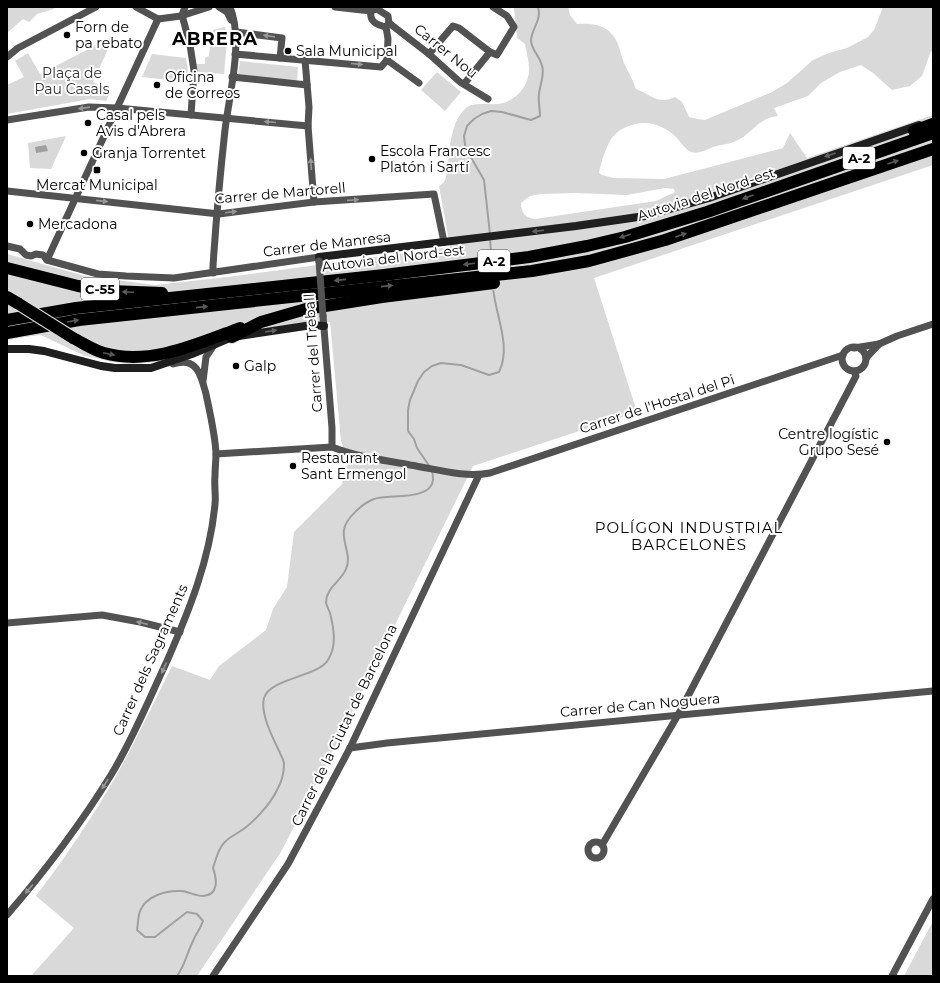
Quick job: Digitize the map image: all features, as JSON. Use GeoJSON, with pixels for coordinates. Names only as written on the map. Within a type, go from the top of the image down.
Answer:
{"type":"FeatureCollection","features":[{"type":"Feature","properties":{"kind":"highway"},"geometry":{"type":"LineString","coordinates":[[785,184],[858,151],[933,124]]}},
{"type":"Feature","properties":{"kind":"highway","name":"Autovia del Nord-est"},"geometry":{"type":"LineString","coordinates":[[7,320],[76,308],[384,276],[545,254],[587,246],[625,237],[707,212],[933,133]]}},
{"type":"Feature","properties":{"kind":"highway","name":"Autovia del Nord-est"},"geometry":{"type":"LineString","coordinates":[[7,333],[79,320],[532,271],[576,264],[665,240],[933,149]]}},
{"type":"Feature","properties":{"kind":"highway"},"geometry":{"type":"LineString","coordinates":[[232,337],[272,318],[314,308],[382,297],[473,286],[531,277],[576,264]]}},
{"type":"Feature","properties":{"kind":"highway","name":"C-55"},"geometry":{"type":"LineString","coordinates":[[7,268],[78,286],[110,291],[195,296]]}},
{"type":"Feature","properties":{"kind":"highway"},"geometry":{"type":"LineString","coordinates":[[7,297],[73,338],[103,353],[130,357],[145,357],[180,350],[247,325],[261,322]]}},
{"type":"Feature","properties":{"kind":"street"},"geometry":{"type":"LineString","coordinates":[[7,57],[18,48],[96,7]]}},
{"type":"Feature","properties":{"kind":"street"},"geometry":{"type":"LineString","coordinates":[[136,7],[158,19],[182,15],[209,7]]}},
{"type":"Feature","properties":{"kind":"street"},"geometry":{"type":"LineString","coordinates":[[184,7],[182,15],[190,45],[194,70],[191,115]]}},
{"type":"Feature","properties":{"kind":"street"},"geometry":{"type":"LineString","coordinates":[[218,7],[227,9]]}},
{"type":"Feature","properties":{"kind":"street"},"geometry":{"type":"LineString","coordinates":[[336,7],[376,9],[388,16],[387,60],[381,66]]}},
{"type":"Feature","properties":{"kind":"street"},"geometry":{"type":"LineString","coordinates":[[429,54],[454,26],[459,28],[490,52],[497,55],[514,27],[507,16],[493,7]]}},
{"type":"Feature","properties":{"kind":"street"},"geometry":{"type":"LineString","coordinates":[[213,273],[216,213],[236,42],[236,32],[227,9]]}},
{"type":"Feature","properties":{"kind":"street"},"geometry":{"type":"LineString","coordinates":[[227,9],[236,42]]}},
{"type":"Feature","properties":{"kind":"street"},"geometry":{"type":"LineString","coordinates":[[376,9],[370,16],[372,21],[378,25],[388,25]]}},
{"type":"Feature","properties":{"kind":"street"},"geometry":{"type":"LineString","coordinates":[[7,246],[20,249],[26,255],[43,255],[47,260],[158,19]]}},
{"type":"Feature","properties":{"kind":"street","name":"Carrer Nou"},"geometry":{"type":"LineString","coordinates":[[388,25],[429,54],[464,84],[488,99]]}},
{"type":"Feature","properties":{"kind":"street"},"geometry":{"type":"LineString","coordinates":[[236,32],[282,38],[280,58]]}},
{"type":"Feature","properties":{"kind":"street"},"geometry":{"type":"LineString","coordinates":[[464,84],[490,52]]}},
{"type":"Feature","properties":{"kind":"street"},"geometry":{"type":"LineString","coordinates":[[235,54],[381,66],[401,70]]}},
{"type":"Feature","properties":{"kind":"street"},"geometry":{"type":"LineString","coordinates":[[305,60],[314,202]]}},
{"type":"Feature","properties":{"kind":"street"},"geometry":{"type":"LineString","coordinates":[[387,60],[419,83]]}},
{"type":"Feature","properties":{"kind":"street"},"geometry":{"type":"LineString","coordinates":[[232,77],[307,85]]}},
{"type":"Feature","properties":{"kind":"street"},"geometry":{"type":"LineString","coordinates":[[7,120],[89,107],[117,108],[308,126]]}},
{"type":"Feature","properties":{"kind":"street","name":"Carrer de Manresa"},"geometry":{"type":"LineString","coordinates":[[47,260],[98,274],[174,278],[622,220],[658,213],[709,198],[933,120]]}},
{"type":"Feature","properties":{"kind":"street","name":"Carrer de Martorell"},"geometry":{"type":"LineString","coordinates":[[7,191],[216,213],[314,202],[434,194],[444,242]]}},
{"type":"Feature","properties":{"kind":"street","name":"Carrer del Treball"},"geometry":{"type":"LineString","coordinates":[[319,259],[332,428],[332,446]]}},
{"type":"Feature","properties":{"kind":"street"},"geometry":{"type":"LineString","coordinates":[[879,344],[866,358],[864,366],[858,371],[851,371],[843,363],[843,356],[848,350],[879,344],[897,336],[933,324]]}},
{"type":"Feature","properties":{"kind":"street"},"geometry":{"type":"LineString","coordinates":[[151,368],[214,346],[232,337],[312,325],[324,326]]}},
{"type":"Feature","properties":{"kind":"street"},"geometry":{"type":"LineString","coordinates":[[203,381],[206,357],[214,346]]}},
{"type":"Feature","properties":{"kind":"street"},"geometry":{"type":"LineString","coordinates":[[854,348],[858,348],[864,352],[866,358]]}},
{"type":"Feature","properties":{"kind":"street"},"geometry":{"type":"LineString","coordinates":[[7,349],[44,350],[100,366],[115,368],[164,367],[178,362],[189,362],[194,365],[203,381]]}},
{"type":"Feature","properties":{"kind":"street","name":"Carrer de l'Hostal del Pi"},"geometry":{"type":"LineString","coordinates":[[479,475],[497,471],[843,356]]}},
{"type":"Feature","properties":{"kind":"street"},"geometry":{"type":"LineString","coordinates":[[602,845],[678,715],[856,376],[854,371]]}},
{"type":"Feature","properties":{"kind":"street","name":"Carrer dels Sagraments"},"geometry":{"type":"LineString","coordinates":[[7,915],[31,888],[73,832],[111,774],[142,716],[180,632],[197,586],[209,545],[215,503],[216,454],[203,381]]}},
{"type":"Feature","properties":{"kind":"street"},"geometry":{"type":"LineString","coordinates":[[216,454],[332,446],[349,453],[451,472],[479,475]]}},
{"type":"Feature","properties":{"kind":"street","name":"Carrer de la Ciutat de Barcelona"},"geometry":{"type":"LineString","coordinates":[[213,976],[288,864],[350,748],[479,475]]}},
{"type":"Feature","properties":{"kind":"street"},"geometry":{"type":"LineString","coordinates":[[7,623],[102,615],[140,622],[180,632]]}},
{"type":"Feature","properties":{"kind":"street","name":"Carrer de Can Noguera"},"geometry":{"type":"LineString","coordinates":[[350,748],[387,743],[933,691]]}},
{"type":"Feature","properties":{"kind":"street"},"geometry":{"type":"LineString","coordinates":[[892,976],[933,899]]}},
{"type":"Feature","properties":{"kind":"green space"},"geometry":{"type":"Polygon","coordinates":[[[7,7],[53,7],[54,9],[37,14],[29,22],[23,19],[7,33],[7,7]]]}},
{"type":"Feature","properties":{"kind":"green space"},"geometry":{"type":"Polygon","coordinates":[[[514,7],[568,7],[570,15],[577,24],[600,26],[614,36],[636,89],[659,100],[675,97],[682,102],[689,117],[705,120],[772,92],[787,83],[813,60],[829,53],[847,48],[868,37],[874,30],[883,7],[933,7],[933,52],[931,51],[922,76],[910,86],[892,90],[873,73],[861,65],[840,72],[821,83],[808,96],[774,108],[778,116],[771,117],[761,122],[738,140],[696,153],[689,151],[669,131],[655,124],[640,123],[626,127],[614,135],[606,148],[599,173],[614,178],[664,179],[783,148],[790,133],[807,158],[933,115],[933,165],[594,278],[637,412],[473,466],[337,743],[281,852],[197,976],[31,976],[74,928],[36,896],[55,871],[106,793],[132,746],[172,666],[210,680],[219,666],[266,630],[273,609],[287,587],[294,532],[342,484],[348,461],[341,441],[330,322],[243,333],[190,352],[156,362],[119,362],[85,356],[41,335],[7,339],[7,254],[85,276],[155,285],[236,276],[450,247],[439,186],[444,182],[446,177],[454,128],[460,115],[467,107],[475,104],[503,103],[509,101],[520,93],[529,75],[529,62],[525,44],[517,38],[514,7]],[[665,188],[627,195],[576,193],[541,194],[530,196],[521,203],[521,207],[525,214],[535,219],[656,201],[675,192],[674,189],[665,188]]]}},
{"type":"Feature","properties":{"kind":"green space"},"geometry":{"type":"Polygon","coordinates":[[[225,27],[227,42],[224,74],[197,72],[196,64],[205,64],[205,58],[209,56],[211,34],[213,33],[213,30],[225,27]]]}},
{"type":"Feature","properties":{"kind":"green space","name":"Plaça de Pau Casals"},"geometry":{"type":"Polygon","coordinates":[[[114,36],[93,82],[111,90],[106,101],[90,99],[7,114],[7,85],[24,77],[15,61],[28,53],[40,74],[114,36]]]}},
{"type":"Feature","properties":{"kind":"green space"},"geometry":{"type":"Polygon","coordinates":[[[152,54],[186,58],[188,71],[187,82],[142,77],[152,54]]]}},
{"type":"Feature","properties":{"kind":"green space"},"geometry":{"type":"Polygon","coordinates":[[[240,61],[298,67],[297,82],[238,75],[240,61]]]}},
{"type":"Feature","properties":{"kind":"green space"},"geometry":{"type":"Polygon","coordinates":[[[437,72],[461,92],[445,111],[421,90],[437,72]]]}},
{"type":"Feature","properties":{"kind":"green space"},"geometry":{"type":"Polygon","coordinates":[[[66,136],[51,169],[30,168],[28,143],[66,136]]]}},
{"type":"Feature","properties":{"kind":"green space"},"geometry":{"type":"Polygon","coordinates":[[[933,921],[933,976],[904,976],[933,921]]]}},
{"type":"Feature","properties":{"kind":"shaded area"},"geometry":{"type":"Polygon","coordinates":[[[46,145],[48,151],[36,153],[35,147],[46,145]]]}},
{"type":"Feature","properties":{"kind":"waterway"},"geometry":{"type":"LineString","coordinates":[[490,234],[484,180],[469,154],[465,145],[464,136],[467,126],[474,119],[491,111],[502,112],[531,120],[540,116],[539,97],[543,69],[541,62],[531,44],[532,36],[539,16],[538,7]]}},
{"type":"Feature","properties":{"kind":"waterway"},"geometry":{"type":"LineString","coordinates":[[490,239],[491,252]]}},
{"type":"Feature","properties":{"kind":"waterway"},"geometry":{"type":"LineString","coordinates":[[430,467],[408,431],[408,410],[410,400],[418,381],[424,372],[432,366],[441,363],[461,365],[489,375],[499,372],[503,362],[504,352],[502,330],[494,298],[493,287]]}},
{"type":"Feature","properties":{"kind":"waterway"},"geometry":{"type":"LineString","coordinates":[[177,976],[203,921],[197,914],[187,912],[155,937],[145,937],[137,930],[140,911],[147,901],[163,893],[182,891],[203,896],[212,893],[214,890],[216,881],[213,868],[220,848],[227,840],[244,829],[260,814],[274,796],[282,777],[284,763],[265,718],[263,704],[264,698],[268,691],[275,686],[323,666],[331,655],[334,643],[333,625],[326,602],[331,588],[344,573],[348,564],[344,540],[345,526],[355,512],[374,499],[408,496],[425,491],[431,487],[433,480],[432,471]]}},
{"type":"Feature","properties":{"kind":"place","name":"Forn de pa rebato"},"geometry":{"type":"Point","coordinates":[67,35]}},
{"type":"Feature","properties":{"kind":"place","name":"Sala Municipal"},"geometry":{"type":"Point","coordinates":[288,51]}},
{"type":"Feature","properties":{"kind":"place","name":"Oficina de Correos"},"geometry":{"type":"Point","coordinates":[157,85]}},
{"type":"Feature","properties":{"kind":"place","name":"Casal pels Avis d'Abrera"},"geometry":{"type":"Point","coordinates":[88,123]}},
{"type":"Feature","properties":{"kind":"place","name":"Granja Torrentet"},"geometry":{"type":"Point","coordinates":[84,153]}},
{"type":"Feature","properties":{"kind":"place","name":"Escola Francesc Platón i Sartí"},"geometry":{"type":"Point","coordinates":[372,159]}},
{"type":"Feature","properties":{"kind":"place","name":"Mercat Municipal"},"geometry":{"type":"Point","coordinates":[97,170]}},
{"type":"Feature","properties":{"kind":"place","name":"Mercadona"},"geometry":{"type":"Point","coordinates":[30,224]}},
{"type":"Feature","properties":{"kind":"place","name":"Galp"},"geometry":{"type":"Point","coordinates":[236,366]}},
{"type":"Feature","properties":{"kind":"place","name":"Centre logístic Grupo Sesé"},"geometry":{"type":"Point","coordinates":[887,442]}},
{"type":"Feature","properties":{"kind":"place","name":"Restaurant Sant Ermengol"},"geometry":{"type":"Point","coordinates":[293,466]}},
{"type":"Feature","properties":{"kind":"district","name":"ABRERA"},"geometry":{"type":"Point","coordinates":[215,39]}},
{"type":"Feature","properties":{"kind":"district","name":"POLÍGON INDUSTRIAL BARCELONÈS"},"geometry":{"type":"Point","coordinates":[689,536]}}]}
